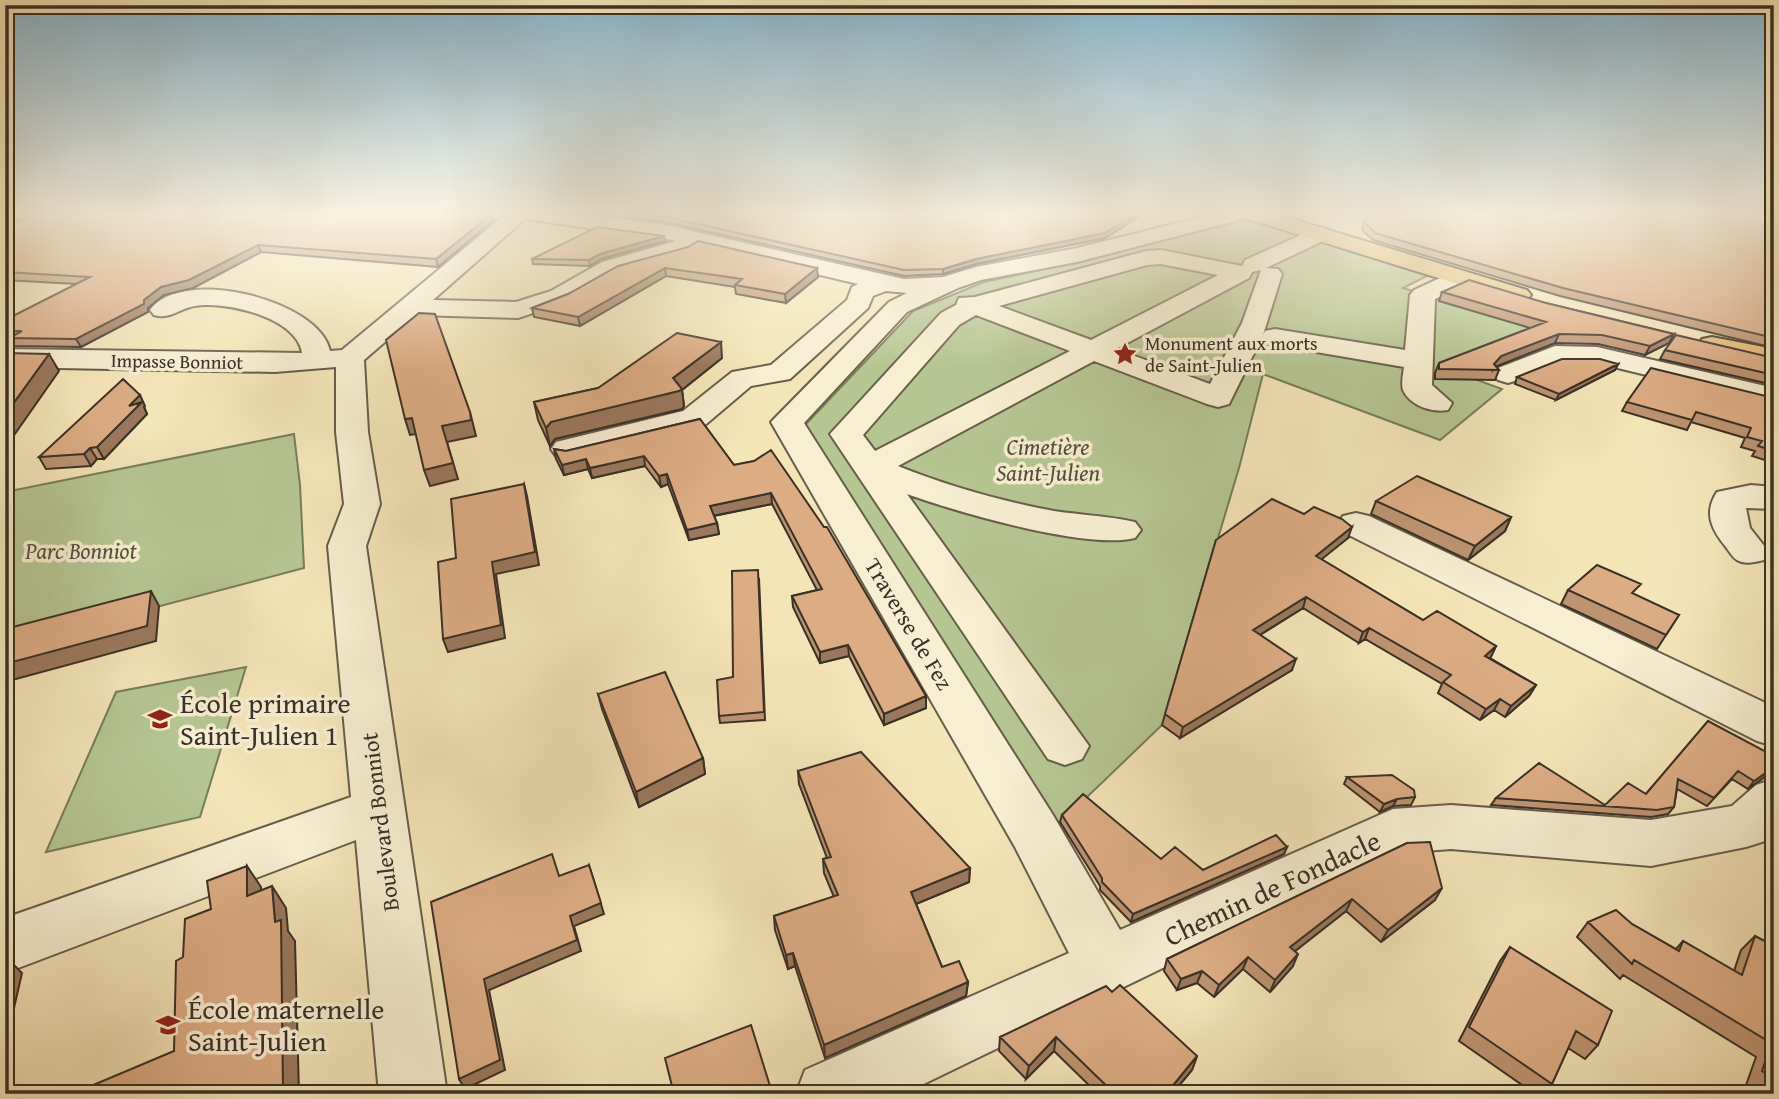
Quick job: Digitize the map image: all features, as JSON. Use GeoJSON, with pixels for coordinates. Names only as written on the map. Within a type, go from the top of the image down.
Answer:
{"type":"FeatureCollection","features":[{"type":"Feature","properties":{"kind":"main road"},"geometry":{"type":"LineString","coordinates":[[1415,264],[1539,301]]}},
{"type":"Feature","properties":{"kind":"main road"},"geometry":{"type":"LineString","coordinates":[[1688,339],[1774,358]]}},
{"type":"Feature","properties":{"kind":"street"},"geometry":{"type":"LineString","coordinates":[[163,310],[194,298],[231,301],[265,308],[288,317],[305,331],[318,352],[334,360],[408,307],[460,264]]}},
{"type":"Feature","properties":{"kind":"street"},"geometry":{"type":"LineString","coordinates":[[408,307],[518,310],[559,296],[610,267],[620,264]]}},
{"type":"Feature","properties":{"kind":"street"},"geometry":{"type":"LineString","coordinates":[[803,264],[905,291],[974,305],[1218,398],[1255,323],[1261,270],[1270,264]]}},
{"type":"Feature","properties":{"kind":"street"},"geometry":{"type":"LineString","coordinates":[[569,449],[694,418],[742,378],[780,373],[859,303],[1028,264]]}},
{"type":"Feature","properties":{"kind":"street"},"geometry":{"type":"LineString","coordinates":[[1065,746],[846,434],[950,319],[974,305],[1123,264]]}},
{"type":"Feature","properties":{"kind":"street"},"geometry":{"type":"LineString","coordinates":[[870,467],[1241,272],[1200,264]]}},
{"type":"Feature","properties":{"kind":"street"},"geometry":{"type":"LineString","coordinates":[[1437,403],[1417,388],[1423,295],[1462,279]]}},
{"type":"Feature","properties":{"kind":"street","name":"Traverse de Fez"},"geometry":{"type":"LineString","coordinates":[[905,291],[787,422],[1034,831],[1107,966]]}},
{"type":"Feature","properties":{"kind":"street"},"geometry":{"type":"LineString","coordinates":[[1275,337],[1419,361]]}},
{"type":"Feature","properties":{"kind":"street"},"geometry":{"type":"LineString","coordinates":[[1508,374],[1555,354],[1597,355],[1639,362],[1774,397]]}},
{"type":"Feature","properties":{"kind":"street","name":"Impasse Bonniot"},"geometry":{"type":"LineString","coordinates":[[5,358],[275,363],[334,360]]}},
{"type":"Feature","properties":{"kind":"street","name":"Boulevard Bonniot"},"geometry":{"type":"LineString","coordinates":[[334,360],[352,432],[362,504],[347,546],[413,1094]]}},
{"type":"Feature","properties":{"kind":"street"},"geometry":{"type":"LineString","coordinates":[[870,467],[964,503],[1075,526],[1122,530]]}},
{"type":"Feature","properties":{"kind":"street"},"geometry":{"type":"LineString","coordinates":[[1750,552],[1729,527],[1727,509],[1730,500],[1751,496],[1774,498]]}},
{"type":"Feature","properties":{"kind":"street"},"geometry":{"type":"LineString","coordinates":[[1356,524],[1774,728]]}},
{"type":"Feature","properties":{"kind":"street"},"geometry":{"type":"LineString","coordinates":[[5,946],[379,809]]}},
{"type":"Feature","properties":{"kind":"street","name":"Chemin de Fondacle"},"geometry":{"type":"LineString","coordinates":[[829,1094],[1393,831],[1451,827],[1651,844],[1764,821]]}},
{"type":"Feature","properties":{"kind":"green space","name":"Cimetière Saint-Julien"},"geometry":{"type":"Polygon","coordinates":[[[1069,264],[1396,264],[1429,275],[1403,288],[1542,331],[1447,369],[1502,389],[1440,440],[1263,374],[1239,468],[1162,725],[1059,824],[805,425],[913,311],[984,282],[1069,264]]]}},
{"type":"Feature","properties":{"kind":"green space","name":"Parc Bonniot"},"geometry":{"type":"Polygon","coordinates":[[[294,434],[300,485],[304,568],[5,647],[5,492],[294,434]]]}},
{"type":"Feature","properties":{"kind":"green space"},"geometry":{"type":"Polygon","coordinates":[[[246,667],[200,817],[46,852],[116,692],[246,667]]]}},
{"type":"Feature","properties":{"kind":"building"},"geometry":{"type":"Polygon","coordinates":[[[5,264],[220,264],[189,280],[161,287],[144,300],[144,304],[76,339],[9,338],[22,331],[5,331],[5,320],[90,277],[5,272],[5,264]]]}},
{"type":"Feature","properties":{"kind":"building"},"geometry":{"type":"Polygon","coordinates":[[[801,264],[817,268],[785,294],[735,285],[742,279],[665,268],[578,317],[532,308],[568,294],[618,266],[801,264]]]}},
{"type":"Feature","properties":{"kind":"building"},"geometry":{"type":"Polygon","coordinates":[[[878,264],[959,264],[943,269],[904,270],[878,264]]]}},
{"type":"Feature","properties":{"kind":"building"},"geometry":{"type":"Polygon","coordinates":[[[1482,264],[1774,264],[1774,338],[1563,288],[1482,264]]]}},
{"type":"Feature","properties":{"kind":"building"},"geometry":{"type":"Polygon","coordinates":[[[1469,280],[1546,303],[1674,334],[1650,346],[1602,335],[1559,334],[1501,356],[1494,364],[1499,370],[1439,369],[1439,363],[1546,322],[1442,292],[1469,280]]]}},
{"type":"Feature","properties":{"kind":"building"},"geometry":{"type":"Polygon","coordinates":[[[419,313],[435,314],[471,420],[442,426],[453,463],[424,470],[412,418],[405,419],[386,340],[419,313]]]}},
{"type":"Feature","properties":{"kind":"building"},"geometry":{"type":"Polygon","coordinates":[[[677,333],[721,342],[673,378],[682,389],[551,422],[546,428],[534,402],[598,388],[677,333]]]}},
{"type":"Feature","properties":{"kind":"building"},"geometry":{"type":"Polygon","coordinates":[[[1676,335],[1774,358],[1774,375],[1665,350],[1676,335]]]}},
{"type":"Feature","properties":{"kind":"building"},"geometry":{"type":"Polygon","coordinates":[[[5,353],[49,354],[5,415],[5,353]]]}},
{"type":"Feature","properties":{"kind":"building"},"geometry":{"type":"Polygon","coordinates":[[[1562,359],[1600,359],[1618,364],[1559,394],[1517,377],[1562,359]]]}},
{"type":"Feature","properties":{"kind":"building"},"geometry":{"type":"Polygon","coordinates":[[[1651,368],[1774,398],[1774,451],[1758,446],[1762,441],[1747,437],[1751,428],[1696,412],[1692,420],[1627,402],[1651,368]]]}},
{"type":"Feature","properties":{"kind":"building"},"geometry":{"type":"Polygon","coordinates":[[[123,379],[140,395],[129,406],[142,402],[97,447],[90,448],[84,454],[39,457],[123,379]]]}},
{"type":"Feature","properties":{"kind":"building"},"geometry":{"type":"Polygon","coordinates":[[[700,419],[734,465],[754,461],[771,450],[824,527],[827,527],[926,696],[884,714],[848,645],[820,652],[792,596],[822,589],[771,493],[710,506],[717,523],[687,530],[667,474],[659,476],[644,456],[590,468],[586,459],[562,465],[554,449],[566,451],[700,419]]]}},
{"type":"Feature","properties":{"kind":"building"},"geometry":{"type":"Polygon","coordinates":[[[1417,476],[1511,517],[1475,546],[1376,501],[1417,476]]]}},
{"type":"Feature","properties":{"kind":"building"},"geometry":{"type":"Polygon","coordinates":[[[524,484],[535,552],[492,562],[501,625],[443,639],[438,562],[456,558],[451,499],[524,484]]]}},
{"type":"Feature","properties":{"kind":"building"},"geometry":{"type":"Polygon","coordinates":[[[1272,499],[1304,514],[1314,507],[1342,519],[1352,527],[1316,556],[1423,620],[1437,611],[1496,646],[1485,656],[1536,685],[1511,706],[1500,699],[1486,709],[1443,682],[1451,675],[1369,628],[1363,632],[1306,597],[1253,630],[1296,659],[1183,727],[1165,714],[1216,540],[1272,499]]]}},
{"type":"Feature","properties":{"kind":"building"},"geometry":{"type":"Polygon","coordinates":[[[1597,565],[1641,584],[1632,593],[1679,615],[1666,635],[1568,590],[1597,565]]]}},
{"type":"Feature","properties":{"kind":"building"},"geometry":{"type":"Polygon","coordinates":[[[758,570],[764,712],[719,716],[717,680],[733,677],[732,571],[758,570]]]}},
{"type":"Feature","properties":{"kind":"building"},"geometry":{"type":"Polygon","coordinates":[[[151,591],[147,626],[5,664],[5,629],[151,591]]]}},
{"type":"Feature","properties":{"kind":"building"},"geometry":{"type":"Polygon","coordinates":[[[665,672],[703,758],[636,792],[598,694],[665,672]]]}},
{"type":"Feature","properties":{"kind":"building"},"geometry":{"type":"Polygon","coordinates":[[[1708,721],[1774,756],[1774,767],[1754,781],[1738,771],[1714,798],[1678,779],[1674,807],[1657,810],[1496,798],[1539,763],[1605,805],[1628,783],[1646,794],[1708,721]]]}},
{"type":"Feature","properties":{"kind":"building"},"geometry":{"type":"Polygon","coordinates":[[[861,752],[970,868],[911,892],[942,967],[959,961],[968,982],[824,1045],[793,953],[786,955],[774,916],[838,895],[823,859],[831,857],[798,771],[861,752]]]}},
{"type":"Feature","properties":{"kind":"building"},"geometry":{"type":"Polygon","coordinates":[[[1392,775],[1414,790],[1415,797],[1384,804],[1347,777],[1392,775]]]}},
{"type":"Feature","properties":{"kind":"building"},"geometry":{"type":"Polygon","coordinates":[[[1083,794],[1161,859],[1175,847],[1203,870],[1276,835],[1287,847],[1133,914],[1102,882],[1062,815],[1083,794]]]}},
{"type":"Feature","properties":{"kind":"building"},"geometry":{"type":"Polygon","coordinates":[[[1430,842],[1442,888],[1388,930],[1352,899],[1290,947],[1298,954],[1275,980],[1248,957],[1219,985],[1202,971],[1181,979],[1167,959],[1407,843],[1430,842]]]}},
{"type":"Feature","properties":{"kind":"building"},"geometry":{"type":"Polygon","coordinates":[[[552,854],[559,876],[589,865],[601,903],[570,916],[577,940],[484,979],[500,1060],[459,1079],[431,902],[552,854]]]}},
{"type":"Feature","properties":{"kind":"building"},"geometry":{"type":"Polygon","coordinates":[[[247,866],[247,896],[272,886],[275,922],[281,920],[283,1091],[276,1094],[72,1094],[174,1051],[176,961],[183,957],[185,919],[211,909],[207,881],[247,866]]]}},
{"type":"Feature","properties":{"kind":"building"},"geometry":{"type":"Polygon","coordinates":[[[1616,910],[1632,924],[1679,951],[1683,941],[1742,975],[1755,936],[1774,946],[1774,1078],[1762,1071],[1771,1043],[1634,960],[1632,964],[1588,922],[1616,910]]]}},
{"type":"Feature","properties":{"kind":"building"},"geometry":{"type":"Polygon","coordinates":[[[1510,947],[1612,1011],[1598,1045],[1576,1031],[1552,1084],[1469,1027],[1510,947]]]}},
{"type":"Feature","properties":{"kind":"building"},"geometry":{"type":"Polygon","coordinates":[[[1120,985],[1197,1056],[1166,1094],[1115,1094],[1056,1037],[1029,1066],[1000,1037],[1106,986],[1112,992],[1120,985]]]}},
{"type":"Feature","properties":{"kind":"building"},"geometry":{"type":"Polygon","coordinates":[[[751,1025],[770,1086],[751,1094],[674,1094],[665,1058],[751,1025]]]}},
{"type":"Feature","properties":{"kind":"place","name":"Monument aux morts de Saint-Julien"},"geometry":{"type":"Point","coordinates":[1125,354]}},
{"type":"Feature","properties":{"kind":"place","name":"École primaire Saint-Julien 1"},"geometry":{"type":"Point","coordinates":[160,719]}},
{"type":"Feature","properties":{"kind":"place","name":"École maternelle Saint-Julien"},"geometry":{"type":"Point","coordinates":[168,1025]}}]}
